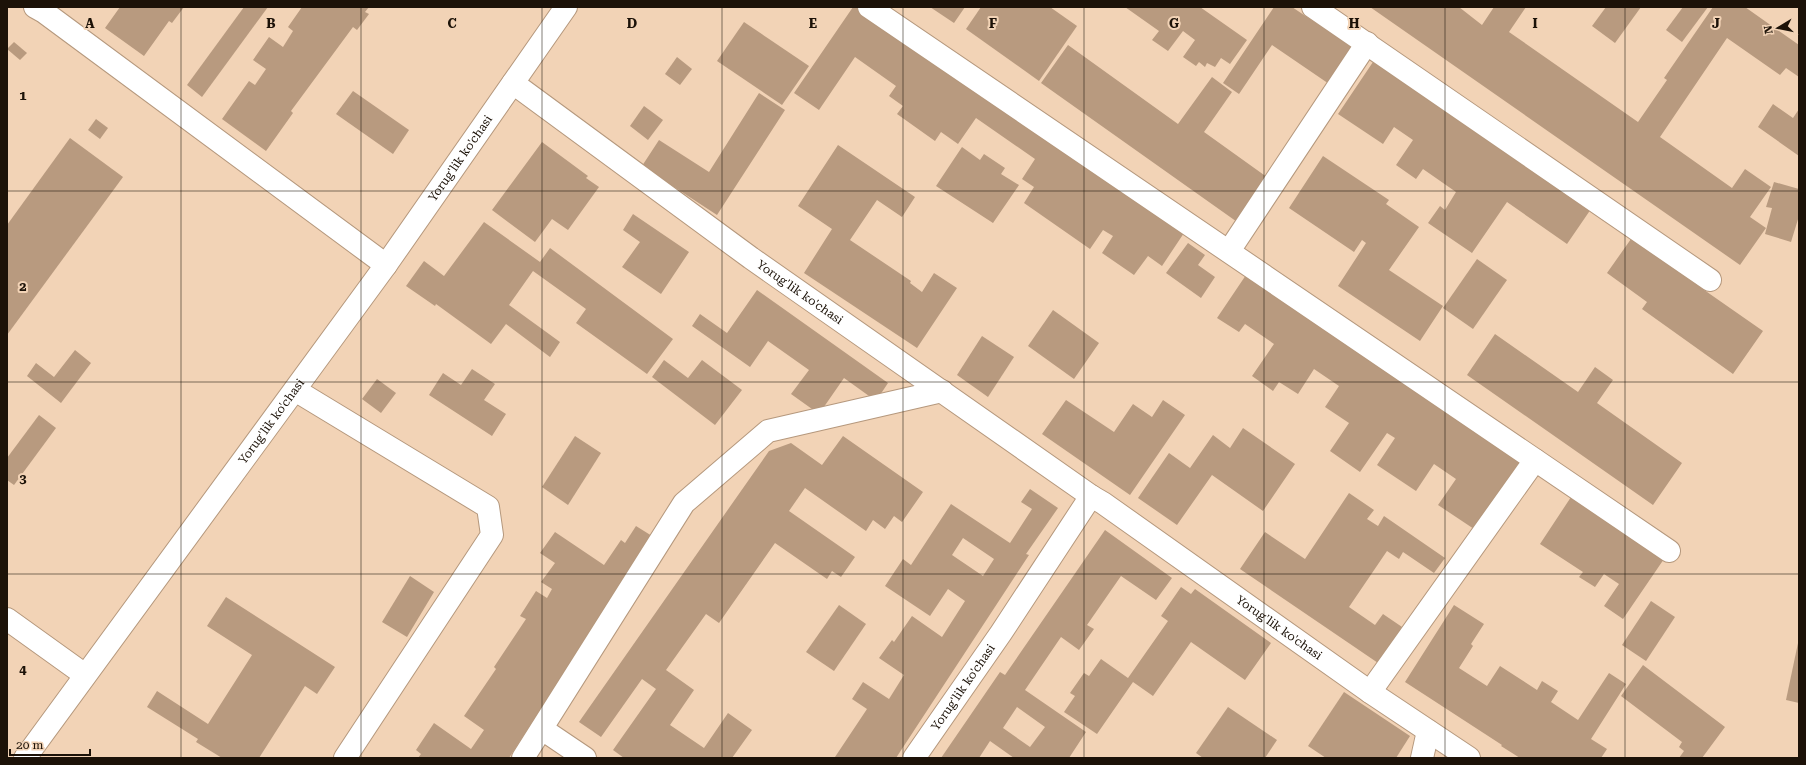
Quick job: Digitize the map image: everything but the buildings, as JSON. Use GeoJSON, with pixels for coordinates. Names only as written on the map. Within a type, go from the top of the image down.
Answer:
{"type":"FeatureCollection","features":[{"type":"Feature","properties":{"kind":"street","name":"Yorug'lik ko'chasi"},"geometry":{"type":"LineString","coordinates":[[25,758],[386,265],[566,7]]}},
{"type":"Feature","properties":{"kind":"street"},"geometry":{"type":"LineString","coordinates":[[869,7],[1670,551]]}},
{"type":"Feature","properties":{"kind":"street"},"geometry":{"type":"LineString","coordinates":[[1314,7],[1710,280]]}},
{"type":"Feature","properties":{"kind":"street"},"geometry":{"type":"LineString","coordinates":[[42,9],[386,265]]}},
{"type":"Feature","properties":{"kind":"street"},"geometry":{"type":"LineString","coordinates":[[1229,251],[1367,43]]}},
{"type":"Feature","properties":{"kind":"street","name":"Yorug'lik ko'chasi"},"geometry":{"type":"LineString","coordinates":[[513,82],[751,258],[1103,503],[1370,692],[1469,758]]}},
{"type":"Feature","properties":{"kind":"street"},"geometry":{"type":"LineString","coordinates":[[295,390],[488,507],[492,535],[345,758]]}},
{"type":"Feature","properties":{"kind":"street"},"geometry":{"type":"LineString","coordinates":[[523,758],[684,503],[768,431],[942,391]]}},
{"type":"Feature","properties":{"kind":"street"},"geometry":{"type":"LineString","coordinates":[[1370,692],[1535,460]]}},
{"type":"Feature","properties":{"kind":"street","name":"Yorug'lik ko'chasi"},"geometry":{"type":"LineString","coordinates":[[914,758],[1001,633],[1091,496]]}},
{"type":"Feature","properties":{"kind":"street"},"geometry":{"type":"LineString","coordinates":[[7,619],[85,675]]}},
{"type":"Feature","properties":{"kind":"street"},"geometry":{"type":"LineString","coordinates":[[542,729],[585,758]]}},
{"type":"Feature","properties":{"kind":"street"},"geometry":{"type":"LineString","coordinates":[[1422,758],[1428,731]]}}]}
